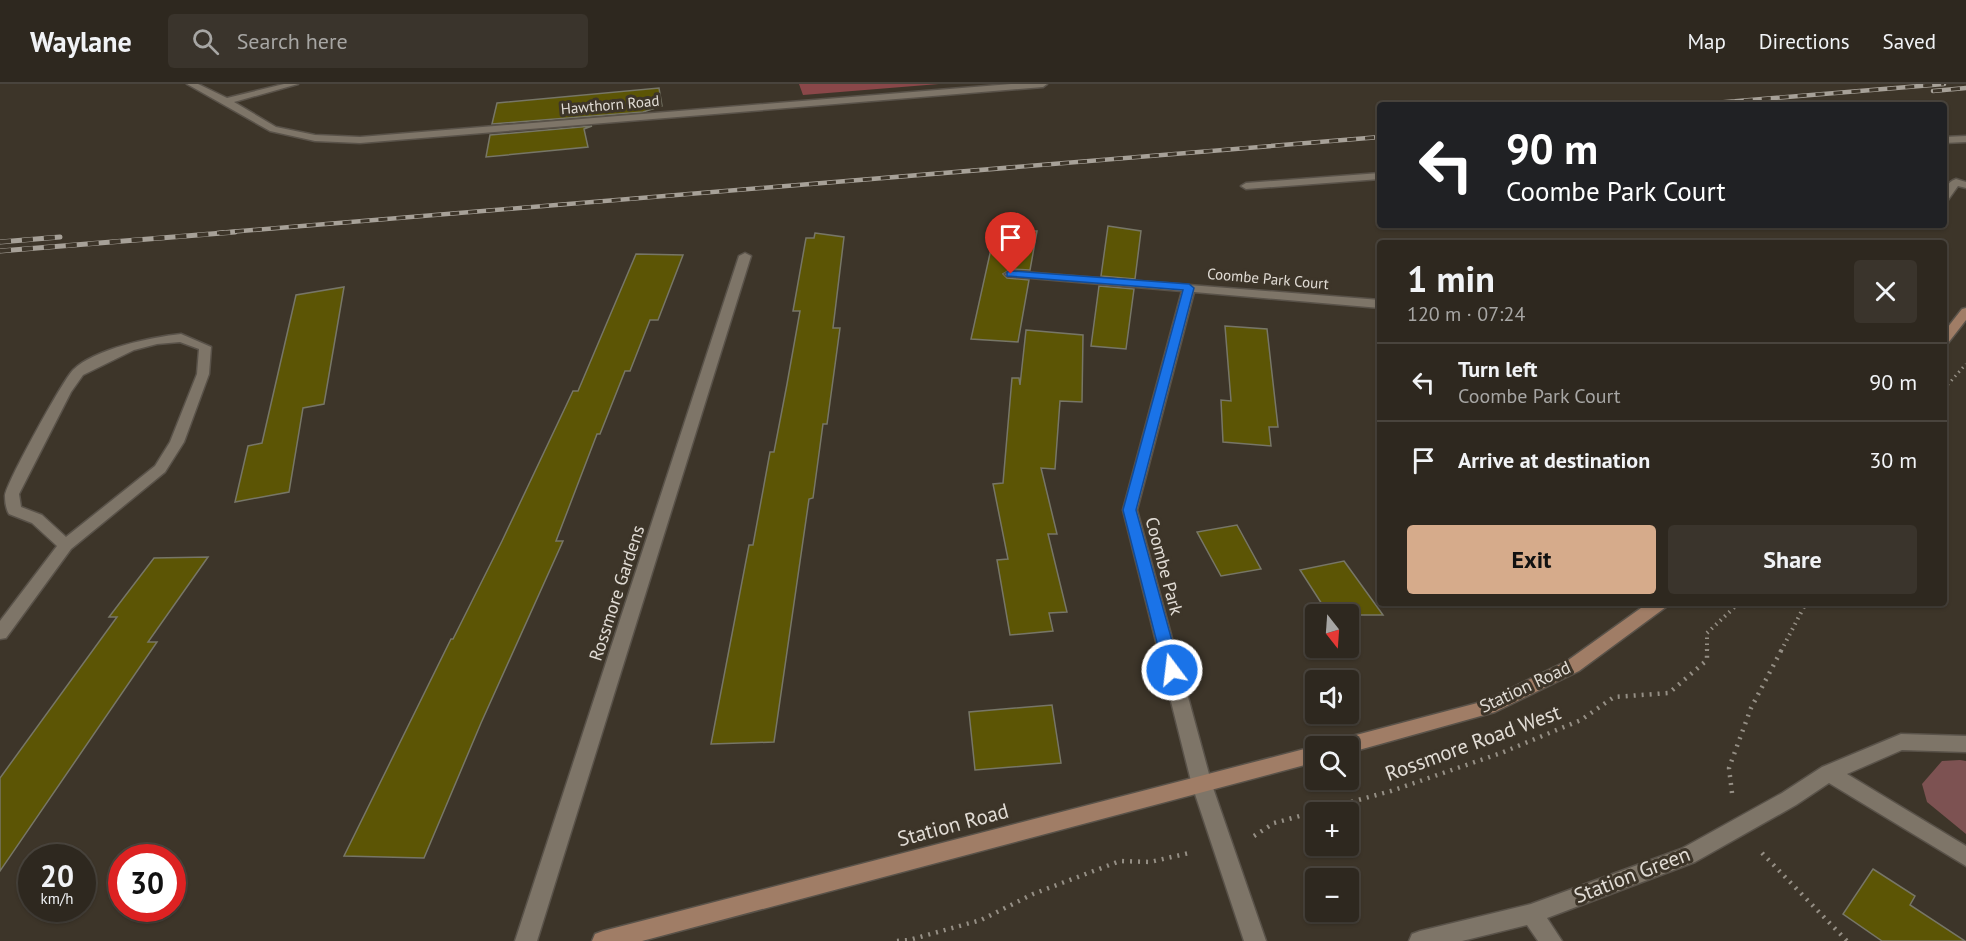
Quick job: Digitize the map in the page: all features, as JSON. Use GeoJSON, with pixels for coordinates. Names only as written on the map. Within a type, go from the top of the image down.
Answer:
{"type":"FeatureCollection","features":[{"type":"Feature","properties":{"kind":"main road"},"geometry":{"type":"LineString","coordinates":[[1947,336],[1966,312]]}},
{"type":"Feature","properties":{"kind":"main road","name":"Station Road"},"geometry":{"type":"LineString","coordinates":[[1359,742],[1489,707],[1573,666],[1656,606]]}},
{"type":"Feature","properties":{"kind":"main road","name":"Station Road"},"geometry":{"type":"LineString","coordinates":[[603,941],[1305,757]]}},
{"type":"Feature","properties":{"kind":"street","name":"Hawthorn Road"},"geometry":{"type":"LineString","coordinates":[[191,84],[226,101],[273,129],[315,138],[360,140],[1044,84]]}},
{"type":"Feature","properties":{"kind":"street"},"geometry":{"type":"LineString","coordinates":[[226,101],[294,84]]}},
{"type":"Feature","properties":{"kind":"street"},"geometry":{"type":"LineString","coordinates":[[1947,140],[1966,139]]}},
{"type":"Feature","properties":{"kind":"street"},"geometry":{"type":"LineString","coordinates":[[1246,186],[1377,176]]}},
{"type":"Feature","properties":{"kind":"street"},"geometry":{"type":"LineString","coordinates":[[1947,194],[1956,182],[1966,185]]}},
{"type":"Feature","properties":{"kind":"street","name":"Rossmore Gardens"},"geometry":{"type":"LineString","coordinates":[[526,941],[745,256]]}},
{"type":"Feature","properties":{"kind":"street","name":"Coombe Park Court"},"geometry":{"type":"LineString","coordinates":[[1011,274],[1377,304]]}},
{"type":"Feature","properties":{"kind":"street","name":"Coombe Park"},"geometry":{"type":"LineString","coordinates":[[1189,288],[1130,510],[1202,784],[1255,941]]}},
{"type":"Feature","properties":{"kind":"street"},"geometry":{"type":"LineString","coordinates":[[0,633],[66,545],[160,469],[177,442],[203,374],[205,347],[181,338],[156,340],[103,358],[78,372],[64,392],[12,494],[14,510],[37,519],[66,545]]}},
{"type":"Feature","properties":{"kind":"street","name":"Station Green"},"geometry":{"type":"LineString","coordinates":[[1420,941],[1531,914],[1688,856],[1789,799],[1829,773],[1901,742],[1966,744]]}},
{"type":"Feature","properties":{"kind":"street"},"geometry":{"type":"LineString","coordinates":[[1829,773],[1966,857]]}},
{"type":"Feature","properties":{"kind":"street"},"geometry":{"type":"LineString","coordinates":[[1531,914],[1551,941]]}},
{"type":"Feature","properties":{"kind":"path"},"geometry":{"type":"LineString","coordinates":[[1947,386],[1966,364]]}},
{"type":"Feature","properties":{"kind":"path","name":"Rossmore Road West"},"geometry":{"type":"LineString","coordinates":[[897,941],[909,940],[981,920],[1033,894],[1120,861],[1150,862],[1223,846],[1261,834],[1274,823],[1391,791],[1502,753],[1581,720],[1614,697],[1669,693],[1707,660],[1707,633],[1736,606]]}},
{"type":"Feature","properties":{"kind":"path"},"geometry":{"type":"LineString","coordinates":[[1804,606],[1751,708],[1729,768],[1737,828],[1847,941]]}},
{"type":"Feature","properties":{"kind":"shaded area"},"geometry":{"type":"Polygon","coordinates":[[[799,84],[939,84],[803,95],[799,84]]]}},
{"type":"Feature","properties":{"kind":"shaded area"},"geometry":{"type":"Polygon","coordinates":[[[1942,761],[1966,761],[1966,834],[1927,802],[1922,784],[1942,761]]]}},
{"type":"Feature","properties":{"kind":"building"},"geometry":{"type":"Polygon","coordinates":[[[659,88],[662,106],[643,112],[492,124],[497,103],[659,88]]]}},
{"type":"Feature","properties":{"kind":"building"},"geometry":{"type":"Polygon","coordinates":[[[592,126],[584,129],[588,147],[486,157],[490,135],[592,126]]]}},
{"type":"Feature","properties":{"kind":"building"},"geometry":{"type":"Polygon","coordinates":[[[1108,226],[1141,231],[1135,279],[1101,276],[1108,226]]]}},
{"type":"Feature","properties":{"kind":"building"},"geometry":{"type":"Polygon","coordinates":[[[995,231],[1037,231],[1030,270],[1011,269],[1003,274],[1007,278],[1029,280],[1018,342],[971,339],[995,231]]]}},
{"type":"Feature","properties":{"kind":"building"},"geometry":{"type":"Polygon","coordinates":[[[815,233],[844,237],[833,328],[840,328],[827,424],[823,424],[813,498],[809,499],[774,742],[711,744],[749,545],[753,545],[770,452],[774,452],[787,384],[800,311],[793,311],[806,238],[814,238],[815,233]]]}},
{"type":"Feature","properties":{"kind":"building"},"geometry":{"type":"Polygon","coordinates":[[[636,254],[683,255],[658,320],[650,320],[630,371],[625,371],[600,434],[597,434],[556,541],[563,541],[481,723],[424,858],[344,856],[502,541],[573,391],[578,391],[636,254]]]}},
{"type":"Feature","properties":{"kind":"building"},"geometry":{"type":"Polygon","coordinates":[[[1099,286],[1134,289],[1126,349],[1091,346],[1099,286]]]}},
{"type":"Feature","properties":{"kind":"building"},"geometry":{"type":"Polygon","coordinates":[[[344,287],[324,404],[303,408],[289,492],[235,502],[248,446],[262,443],[296,295],[344,287]]]}},
{"type":"Feature","properties":{"kind":"building"},"geometry":{"type":"Polygon","coordinates":[[[1225,326],[1267,329],[1278,427],[1269,427],[1271,446],[1223,442],[1221,400],[1231,401],[1225,326]]]}},
{"type":"Feature","properties":{"kind":"building"},"geometry":{"type":"Polygon","coordinates":[[[1026,330],[1083,335],[1082,402],[1060,401],[1055,469],[1041,468],[1057,534],[1048,534],[1067,612],[1049,613],[1053,631],[1010,635],[997,560],[1008,559],[993,484],[1003,483],[1012,378],[1019,378],[1020,385],[1026,330]]]}},
{"type":"Feature","properties":{"kind":"building"},"geometry":{"type":"Polygon","coordinates":[[[1237,525],[1261,569],[1221,576],[1197,532],[1237,525]]]}},
{"type":"Feature","properties":{"kind":"building"},"geometry":{"type":"Polygon","coordinates":[[[208,557],[148,642],[157,642],[0,871],[0,778],[117,617],[109,617],[154,558],[208,557]]]}},
{"type":"Feature","properties":{"kind":"building"},"geometry":{"type":"Polygon","coordinates":[[[1344,561],[1383,615],[1359,615],[1359,604],[1322,604],[1300,570],[1344,561]]]}},
{"type":"Feature","properties":{"kind":"building"},"geometry":{"type":"Polygon","coordinates":[[[1052,705],[1061,763],[975,770],[969,712],[1052,705]]]}},
{"type":"Feature","properties":{"kind":"building"},"geometry":{"type":"Polygon","coordinates":[[[1873,869],[1915,896],[1910,905],[1965,941],[1882,941],[1843,914],[1873,869]]]}},
{"type":"Feature","properties":{"kind":"railway"},"geometry":{"type":"LineString","coordinates":[[1726,102],[1944,84]]}},
{"type":"Feature","properties":{"kind":"railway"},"geometry":{"type":"LineString","coordinates":[[1933,91],[1966,88]]}},
{"type":"Feature","properties":{"kind":"railway"},"geometry":{"type":"LineString","coordinates":[[217,233],[1377,137]]}},
{"type":"Feature","properties":{"kind":"railway"},"geometry":{"type":"LineString","coordinates":[[0,251],[235,232]]}},
{"type":"Feature","properties":{"kind":"railway"},"geometry":{"type":"LineString","coordinates":[[0,242],[60,237]]}},
{"type":"Feature","properties":{"kind":"route"},"geometry":{"type":"LineString","coordinates":[[1011,274],[1189,288],[1130,510],[1172,670]]}}]}
